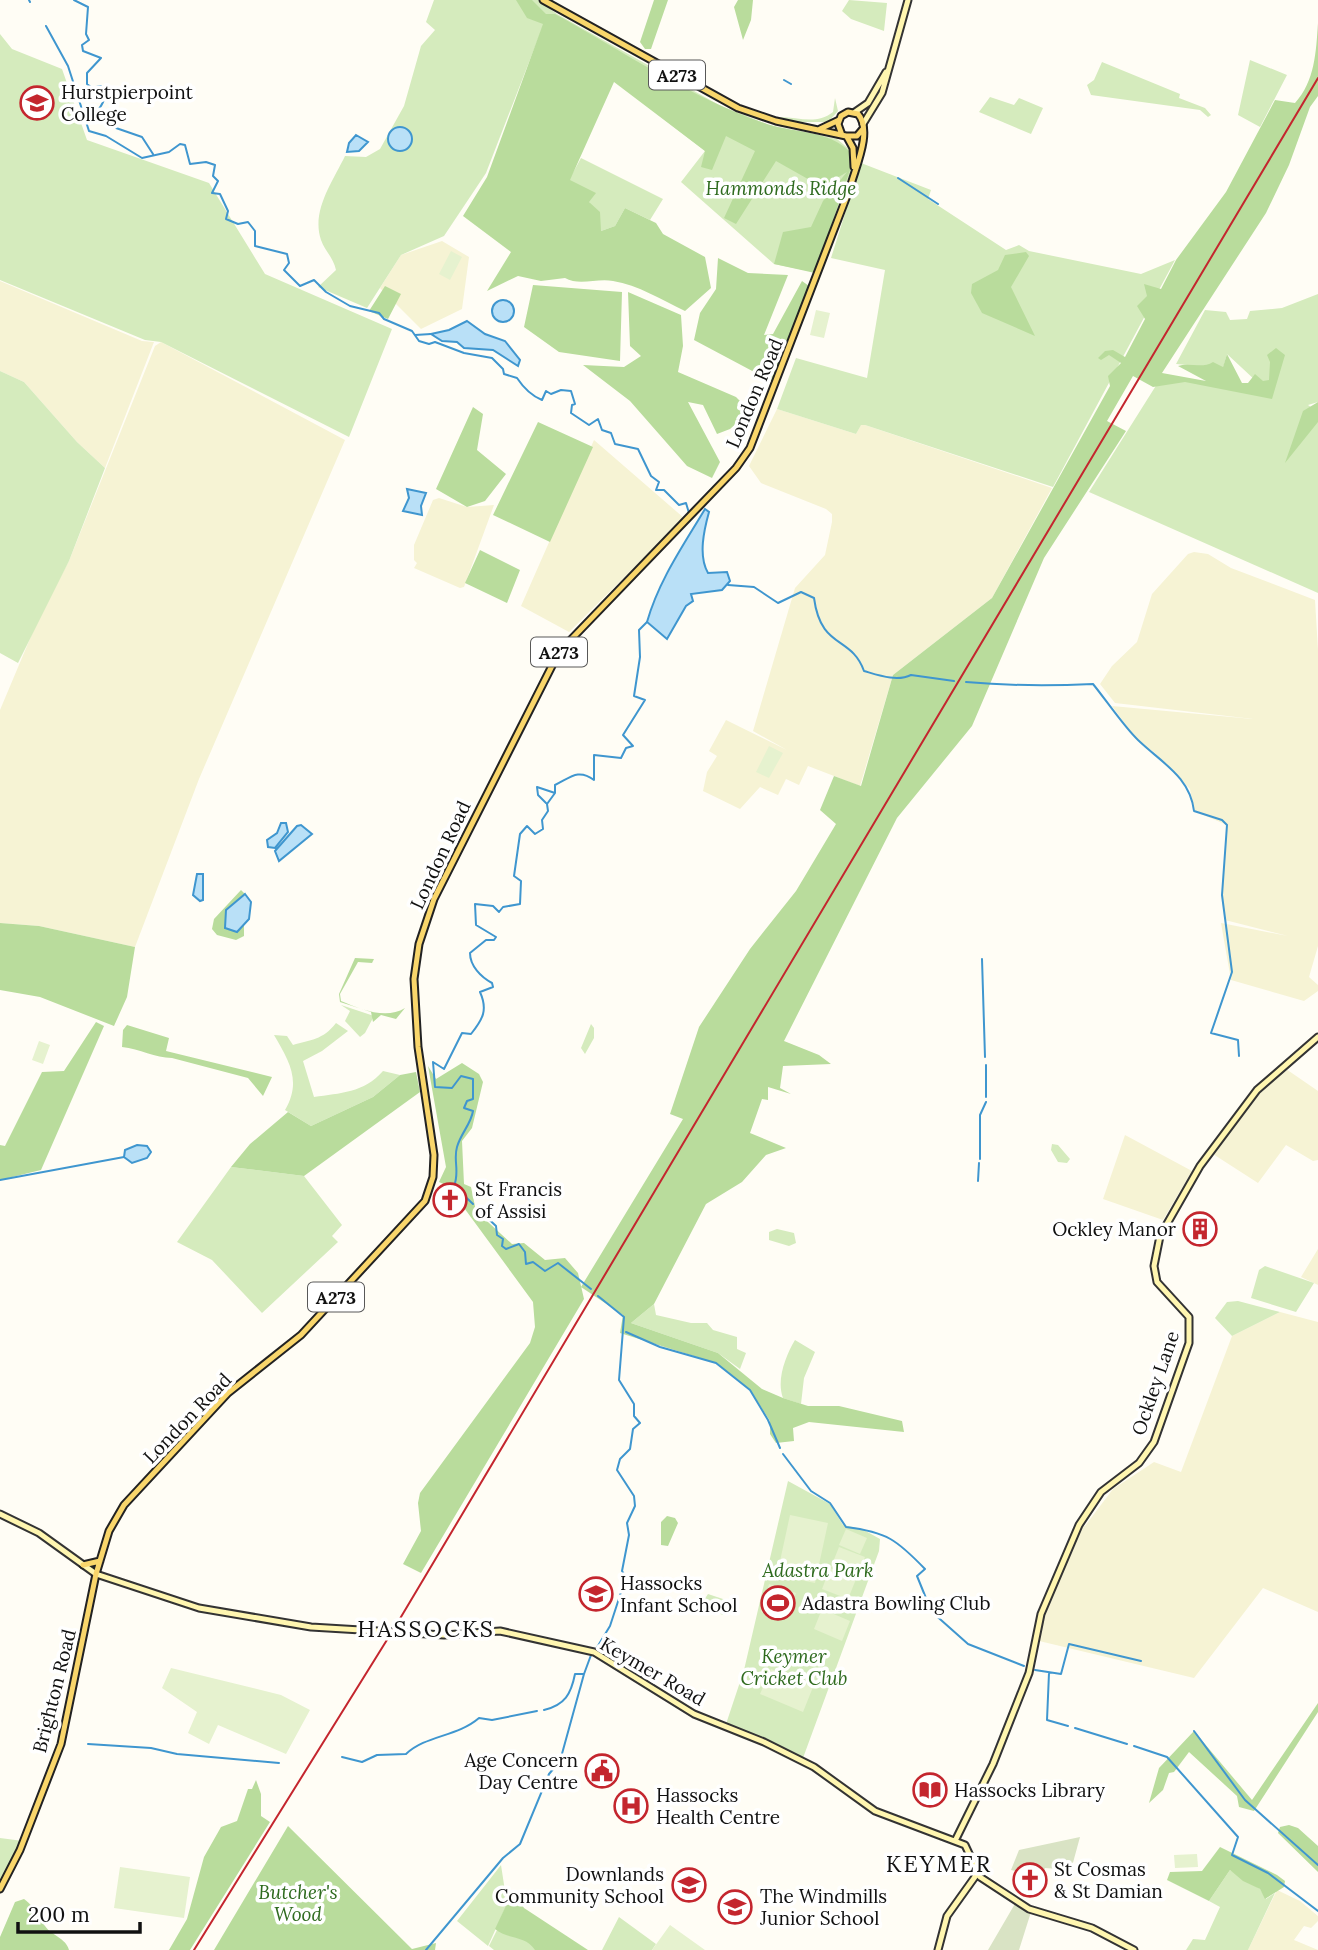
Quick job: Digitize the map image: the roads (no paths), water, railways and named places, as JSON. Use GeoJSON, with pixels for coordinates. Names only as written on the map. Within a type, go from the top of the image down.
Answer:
{"type":"FeatureCollection","features":[{"type":"Feature","properties":{"kind":"main road","name":"A273"},"geometry":{"type":"LineString","coordinates":[[543,0],[738,108],[776,121],[844,136]]}},
{"type":"Feature","properties":{"kind":"main road","name":"London Road"},"geometry":{"type":"LineString","coordinates":[[96,1574],[109,1531],[124,1505],[228,1393],[301,1335],[425,1200],[433,1177],[434,1155],[418,1047],[414,979],[419,944],[434,899],[558,652],[736,468],[750,448],[789,352],[859,160],[863,127],[883,93],[886,72],[908,0]]}},
{"type":"Feature","properties":{"kind":"main road","name":"London Road"},"geometry":{"type":"LineString","coordinates":[[819,129],[868,103],[886,72]]}},
{"type":"Feature","properties":{"kind":"main road"},"geometry":{"type":"LineString","coordinates":[[844,136],[856,136],[863,127],[861,116],[855,112]]}},
{"type":"Feature","properties":{"kind":"main road"},"geometry":{"type":"LineString","coordinates":[[839,120],[844,136],[853,148],[855,170]]}},
{"type":"Feature","properties":{"kind":"main road","name":"Ockley Lane"},"geometry":{"type":"LineString","coordinates":[[955,1841],[987,1780],[1027,1678],[1041,1614],[1070,1543],[1101,1492],[1139,1463],[1154,1442],[1189,1343],[1189,1317],[1157,1282],[1154,1266],[1160,1236],[1200,1166],[1257,1090],[1318,1037]]}},
{"type":"Feature","properties":{"kind":"main road","name":"Keymer Road"},"geometry":{"type":"LineString","coordinates":[[0,1514],[39,1534],[96,1574],[199,1608],[312,1627],[444,1635],[500,1631],[594,1652],[694,1714],[764,1742],[820,1771],[875,1811],[955,1841]]}},
{"type":"Feature","properties":{"kind":"main road"},"geometry":{"type":"LineString","coordinates":[[83,1565],[100,1561]]}},
{"type":"Feature","properties":{"kind":"main road","name":"Brighton Road"},"geometry":{"type":"LineString","coordinates":[[0,1889],[20,1850],[61,1744],[96,1574]]}},
{"type":"Feature","properties":{"kind":"main road"},"geometry":{"type":"LineString","coordinates":[[955,1841],[965,1845],[978,1874],[1037,1913],[1092,1928],[1134,1950]]}},
{"type":"Feature","properties":{"kind":"main road"},"geometry":{"type":"LineString","coordinates":[[938,1950],[947,1916],[978,1874]]}},
{"type":"Feature","properties":{"kind":"water"},"geometry":{"type":"Polygon","coordinates":[[[400,127],[408,131],[412,139],[408,147],[400,151],[392,147],[388,139],[392,131],[400,127]]]}},
{"type":"Feature","properties":{"kind":"water"},"geometry":{"type":"Polygon","coordinates":[[[356,135],[368,142],[359,151],[347,152],[349,143],[356,135]]]}},
{"type":"Feature","properties":{"kind":"water"},"geometry":{"type":"Polygon","coordinates":[[[503,300],[511,303],[514,311],[511,319],[503,322],[495,319],[492,311],[495,303],[503,300]]]}},
{"type":"Feature","properties":{"kind":"water"},"geometry":{"type":"Polygon","coordinates":[[[467,321],[485,334],[505,341],[520,360],[518,366],[493,350],[464,348],[457,342],[442,341],[431,334],[449,330],[467,321]]]}},
{"type":"Feature","properties":{"kind":"water"},"geometry":{"type":"Polygon","coordinates":[[[407,489],[426,493],[421,506],[422,515],[403,511],[409,498],[407,489]]]}},
{"type":"Feature","properties":{"kind":"water"},"geometry":{"type":"Polygon","coordinates":[[[705,509],[709,512],[703,543],[705,566],[708,573],[727,572],[730,581],[722,590],[691,594],[693,601],[686,606],[667,639],[647,622],[665,578],[705,509]]]}},
{"type":"Feature","properties":{"kind":"water"},"geometry":{"type":"Polygon","coordinates":[[[281,823],[286,823],[288,832],[275,848],[268,847],[267,840],[277,833],[281,823]]]}},
{"type":"Feature","properties":{"kind":"water"},"geometry":{"type":"Polygon","coordinates":[[[301,825],[312,834],[279,861],[275,851],[297,826],[301,825]]]}},
{"type":"Feature","properties":{"kind":"water"},"geometry":{"type":"Polygon","coordinates":[[[197,874],[203,874],[203,900],[200,901],[193,895],[197,874]]]}},
{"type":"Feature","properties":{"kind":"water"},"geometry":{"type":"Polygon","coordinates":[[[245,894],[251,902],[249,919],[237,932],[225,928],[226,910],[245,894]]]}},
{"type":"Feature","properties":{"kind":"water"},"geometry":{"type":"Polygon","coordinates":[[[137,1145],[147,1146],[151,1152],[147,1158],[132,1163],[124,1157],[125,1150],[137,1145]]]}},
{"type":"Feature","properties":{"kind":"waterway"},"geometry":{"type":"LineString","coordinates":[[74,0],[88,7],[86,34],[89,40],[82,45],[83,51],[101,58],[87,73],[87,84],[92,88],[101,86],[104,92],[104,100],[99,109],[116,128],[142,137],[153,154]]}},
{"type":"Feature","properties":{"kind":"waterway"},"geometry":{"type":"LineString","coordinates":[[46,26],[68,66],[89,131],[106,136],[142,158],[169,152],[180,144],[185,145],[190,164],[206,162],[215,165],[213,176],[218,181],[212,193],[220,194],[228,211],[226,219],[238,224],[248,222],[255,231],[255,246],[287,254],[289,263],[284,270],[300,286],[314,280],[326,292],[350,306],[379,313],[384,319],[412,331],[419,341],[429,344],[435,342],[464,353],[492,358],[503,369],[504,374],[517,378],[528,391],[542,400],[546,391],[551,394],[561,390],[571,391],[575,404],[572,405],[571,413],[589,425],[598,419],[602,430],[611,433],[615,444],[638,449],[651,476],[659,482],[656,490],[664,490],[679,505],[686,503],[689,513]]}},
{"type":"Feature","properties":{"kind":"waterway"},"geometry":{"type":"LineString","coordinates":[[784,80],[791,84]]}},
{"type":"Feature","properties":{"kind":"waterway"},"geometry":{"type":"LineString","coordinates":[[898,178],[938,204]]}},
{"type":"Feature","properties":{"kind":"waterway"},"geometry":{"type":"LineString","coordinates":[[415,335],[431,334]]}},
{"type":"Feature","properties":{"kind":"waterway"},"geometry":{"type":"LineString","coordinates":[[728,585],[754,587],[778,603],[801,592],[814,598],[823,626],[852,652],[864,671],[894,678],[911,675],[954,681]]}},
{"type":"Feature","properties":{"kind":"waterway"},"geometry":{"type":"LineString","coordinates":[[473,1204],[454,1186],[457,1147],[473,1111],[464,1108],[467,1101],[473,1099],[473,1079],[461,1076],[452,1088],[435,1087],[433,1062],[444,1069],[462,1033],[471,1034],[481,1019],[484,1004],[480,992],[493,987],[492,983],[477,971],[470,958],[470,953],[486,940],[494,940],[496,937],[476,925],[475,904],[493,906],[499,912],[503,907],[520,904],[521,881],[514,876],[520,834],[527,826],[535,834],[543,829],[542,820],[548,811],[547,804],[555,793],[555,785],[579,774],[594,780],[594,755],[621,758],[626,748],[633,746],[623,735],[645,700],[634,696],[640,657],[639,630],[647,622]]}},
{"type":"Feature","properties":{"kind":"waterway"},"geometry":{"type":"LineString","coordinates":[[966,682],[1093,684],[1133,735],[1181,780],[1194,811],[1222,820],[1227,825],[1222,895],[1232,972],[1211,1033],[1238,1040],[1239,1056]]}},
{"type":"Feature","properties":{"kind":"waterway"},"geometry":{"type":"LineString","coordinates":[[546,803],[538,795],[537,787],[555,793]]}},
{"type":"Feature","properties":{"kind":"waterway"},"geometry":{"type":"LineString","coordinates":[[982,959],[985,1057]]}},
{"type":"Feature","properties":{"kind":"waterway"},"geometry":{"type":"LineString","coordinates":[[986,1065],[986,1097]]}},
{"type":"Feature","properties":{"kind":"waterway"},"geometry":{"type":"LineString","coordinates":[[980,1159],[980,1115],[986,1102]]}},
{"type":"Feature","properties":{"kind":"waterway"},"geometry":{"type":"LineString","coordinates":[[0,1180],[124,1157]]}},
{"type":"Feature","properties":{"kind":"waterway"},"geometry":{"type":"LineString","coordinates":[[978,1181],[979,1163]]}},
{"type":"Feature","properties":{"kind":"waterway"},"geometry":{"type":"LineString","coordinates":[[478,1209],[496,1226],[497,1235],[503,1239],[502,1246],[506,1249],[519,1244],[525,1252],[526,1264],[533,1262],[545,1271],[558,1263],[591,1289]]}},
{"type":"Feature","properties":{"kind":"waterway"},"geometry":{"type":"LineString","coordinates":[[596,1649],[610,1626],[626,1577],[622,1571],[629,1535],[627,1523],[635,1506],[634,1496],[617,1470],[620,1459],[630,1449],[633,1429],[640,1423],[634,1416],[634,1404],[619,1380],[624,1317],[598,1296]]}},
{"type":"Feature","properties":{"kind":"waterway"},"geometry":{"type":"LineString","coordinates":[[626,1332],[660,1347],[716,1363],[750,1390],[768,1420],[780,1448]]}},
{"type":"Feature","properties":{"kind":"waterway"},"geometry":{"type":"LineString","coordinates":[[783,1454],[811,1491],[830,1503],[846,1527],[890,1539],[925,1569],[917,1576],[930,1608]]}},
{"type":"Feature","properties":{"kind":"waterway"},"geometry":{"type":"LineString","coordinates":[[932,1612],[968,1644],[1024,1666]]}},
{"type":"Feature","properties":{"kind":"waterway"},"geometry":{"type":"LineString","coordinates":[[1035,1670],[1061,1674],[1069,1644],[1141,1661]]}},
{"type":"Feature","properties":{"kind":"waterway"},"geometry":{"type":"LineString","coordinates":[[544,1710],[566,1698],[575,1674],[584,1674],[591,1655]]}},
{"type":"Feature","properties":{"kind":"waterway"},"geometry":{"type":"LineString","coordinates":[[1049,1673],[1047,1720],[1068,1726]]}},
{"type":"Feature","properties":{"kind":"waterway"},"geometry":{"type":"LineString","coordinates":[[426,1950],[503,1858],[520,1844],[549,1774],[560,1761],[584,1674]]}},
{"type":"Feature","properties":{"kind":"waterway"},"geometry":{"type":"LineString","coordinates":[[342,1757],[362,1762],[377,1755],[406,1754],[423,1743],[461,1729],[479,1718],[492,1720],[537,1711]]}},
{"type":"Feature","properties":{"kind":"waterway"},"geometry":{"type":"LineString","coordinates":[[1075,1728],[1127,1744]]}},
{"type":"Feature","properties":{"kind":"waterway"},"geometry":{"type":"LineString","coordinates":[[1194,1731],[1245,1800],[1318,1865]]}},
{"type":"Feature","properties":{"kind":"waterway"},"geometry":{"type":"LineString","coordinates":[[88,1744],[151,1748],[177,1754],[279,1763]]}},
{"type":"Feature","properties":{"kind":"waterway"},"geometry":{"type":"LineString","coordinates":[[1134,1746],[1167,1757],[1238,1837],[1232,1855],[1268,1873],[1318,1911]]}},
{"type":"Feature","properties":{"kind":"railway"},"geometry":{"type":"LineString","coordinates":[[194,1950],[395,1627],[1318,78]]}},
{"type":"Feature","properties":{"kind":"place","name":"Hurstpierpoint College"},"geometry":{"type":"Point","coordinates":[37,103]}},
{"type":"Feature","properties":{"kind":"place","name":"St Francis of Assisi"},"geometry":{"type":"Point","coordinates":[450,1200]}},
{"type":"Feature","properties":{"kind":"place","name":"Ockley Manor"},"geometry":{"type":"Point","coordinates":[1200,1229]}},
{"type":"Feature","properties":{"kind":"place","name":"Hassocks Infant School"},"geometry":{"type":"Point","coordinates":[596,1594]}},
{"type":"Feature","properties":{"kind":"place","name":"Adastra Bowling Club"},"geometry":{"type":"Point","coordinates":[778,1603]}},
{"type":"Feature","properties":{"kind":"place","name":"Age Concern Day Centre"},"geometry":{"type":"Point","coordinates":[602,1771]}},
{"type":"Feature","properties":{"kind":"place","name":"Hassocks Library"},"geometry":{"type":"Point","coordinates":[930,1790]}},
{"type":"Feature","properties":{"kind":"place","name":"Hassocks Health Centre"},"geometry":{"type":"Point","coordinates":[631,1806]}},
{"type":"Feature","properties":{"kind":"place","name":"St Cosmas & St Damian"},"geometry":{"type":"Point","coordinates":[1030,1880]}},
{"type":"Feature","properties":{"kind":"place","name":"Downlands Community School"},"geometry":{"type":"Point","coordinates":[689,1885]}},
{"type":"Feature","properties":{"kind":"place","name":"The Windmills Junior School"},"geometry":{"type":"Point","coordinates":[735,1907]}},
{"type":"Feature","properties":{"kind":"district","name":"HASSOCKS"},"geometry":{"type":"Point","coordinates":[426,1628]}},
{"type":"Feature","properties":{"kind":"district","name":"KEYMER"},"geometry":{"type":"Point","coordinates":[939,1863]}},
{"type":"Feature","properties":{"kind":"park label","name":"Hammonds Ridge"},"geometry":{"type":"Point","coordinates":[781,188]}},
{"type":"Feature","properties":{"kind":"park label","name":"Adastra Park"},"geometry":{"type":"Point","coordinates":[818,1570]}},
{"type":"Feature","properties":{"kind":"park label","name":"Keymer Cricket Club"},"geometry":{"type":"Point","coordinates":[794,1667]}},
{"type":"Feature","properties":{"kind":"park label","name":"Butcher's Wood"},"geometry":{"type":"Point","coordinates":[298,1903]}}]}
